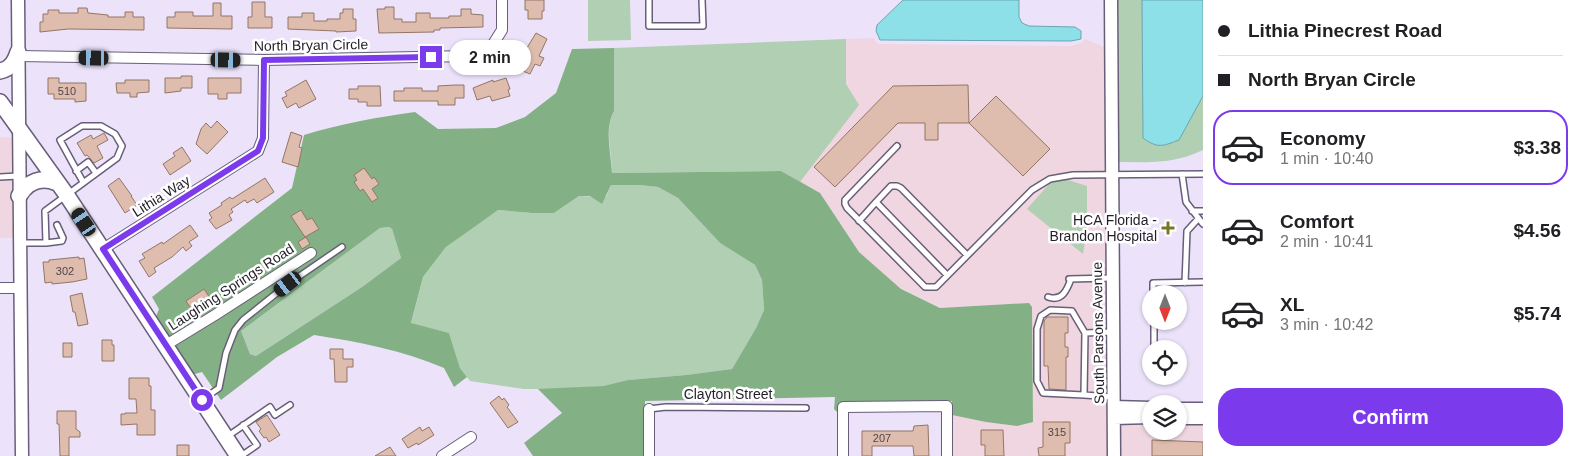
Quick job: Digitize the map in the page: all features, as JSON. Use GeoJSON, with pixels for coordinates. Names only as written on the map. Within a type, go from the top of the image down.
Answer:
{"type":"FeatureCollection","features":[{"type":"Feature","properties":{"kind":"main road"},"geometry":{"type":"LineString","coordinates":[[0,71],[12,65],[18,54]]}},
{"type":"Feature","properties":{"kind":"main road"},"geometry":{"type":"LineString","coordinates":[[0,102],[103,249],[239,456]]}},
{"type":"Feature","properties":{"kind":"main road"},"geometry":{"type":"LineString","coordinates":[[19,196],[26,186],[37,180],[46,180],[62,189]]}},
{"type":"Feature","properties":{"kind":"street"},"geometry":{"type":"LineString","coordinates":[[18,0],[22,456]]}},
{"type":"Feature","properties":{"kind":"street","name":"North Bryan Circle"},"geometry":{"type":"LineString","coordinates":[[18,54],[264,60],[468,56],[490,49],[502,30],[502,0]]}},
{"type":"Feature","properties":{"kind":"street","name":"South Parsons Avenue"},"geometry":{"type":"LineString","coordinates":[[1111,0],[1114,456]]}},
{"type":"Feature","properties":{"kind":"street","name":"Lithia Way"},"geometry":{"type":"LineString","coordinates":[[103,249],[258,151],[263,138],[264,60]]}},
{"type":"Feature","properties":{"kind":"street","name":"Laughing Springs Road"},"geometry":{"type":"LineString","coordinates":[[166,345],[224,310],[311,252]]}},
{"type":"Feature","properties":{"kind":"street"},"geometry":{"type":"LineString","coordinates":[[0,288],[20,288]]}},
{"type":"Feature","properties":{"kind":"street"},"geometry":{"type":"LineString","coordinates":[[843,456],[843,407],[947,406],[948,456]]}},
{"type":"Feature","properties":{"kind":"street"},"geometry":{"type":"LineString","coordinates":[[1114,407],[1142,408]]}},
{"type":"Feature","properties":{"kind":"street"},"geometry":{"type":"LineString","coordinates":[[1114,407],[1142,415]]}},
{"type":"Feature","properties":{"kind":"street"},"geometry":{"type":"LineString","coordinates":[[649,409],[649,456]]}},
{"type":"Feature","properties":{"kind":"street"},"geometry":{"type":"LineString","coordinates":[[1187,409],[1203,410]]}},
{"type":"Feature","properties":{"kind":"street"},"geometry":{"type":"LineString","coordinates":[[1187,418],[1203,418]]}},
{"type":"Feature","properties":{"kind":"street"},"geometry":{"type":"LineString","coordinates":[[442,456],[470,437]]}},
{"type":"Feature","properties":{"kind":"lane"},"geometry":{"type":"LineString","coordinates":[[649,0],[649,26],[703,26],[702,0]]}},
{"type":"Feature","properties":{"kind":"lane"},"geometry":{"type":"LineString","coordinates":[[46,243],[45,211],[62,189],[82,182],[117,158],[122,146],[115,134],[101,126],[82,126],[60,140],[82,182]]}},
{"type":"Feature","properties":{"kind":"lane"},"geometry":{"type":"LineString","coordinates":[[897,146],[845,200],[845,204],[925,288],[936,287],[1028,194],[1041,184],[1060,176],[1203,174]]}},
{"type":"Feature","properties":{"kind":"lane"},"geometry":{"type":"LineString","coordinates":[[76,171],[88,162],[96,173]]}},
{"type":"Feature","properties":{"kind":"lane"},"geometry":{"type":"LineString","coordinates":[[1182,174],[1186,202],[1203,224]]}},
{"type":"Feature","properties":{"kind":"lane"},"geometry":{"type":"LineString","coordinates":[[0,177],[19,176]]}},
{"type":"Feature","properties":{"kind":"lane"},"geometry":{"type":"LineString","coordinates":[[860,221],[891,186],[897,186],[966,255]]}},
{"type":"Feature","properties":{"kind":"lane"},"geometry":{"type":"LineString","coordinates":[[876,202],[947,275]]}},
{"type":"Feature","properties":{"kind":"lane"},"geometry":{"type":"LineString","coordinates":[[1192,211],[1203,211]]}},
{"type":"Feature","properties":{"kind":"lane"},"geometry":{"type":"LineString","coordinates":[[1185,283],[1187,231],[1198,219]]}},
{"type":"Feature","properties":{"kind":"lane"},"geometry":{"type":"LineString","coordinates":[[20,243],[62,241],[63,238],[57,225]]}},
{"type":"Feature","properties":{"kind":"lane"},"geometry":{"type":"LineString","coordinates":[[202,400],[219,388],[226,353],[235,330],[243,320],[288,284],[342,247]]}},
{"type":"Feature","properties":{"kind":"lane"},"geometry":{"type":"LineString","coordinates":[[1048,297],[1056,298],[1061,296],[1068,287],[1070,279],[1113,278]]}},
{"type":"Feature","properties":{"kind":"lane"},"geometry":{"type":"LineString","coordinates":[[1153,285],[1153,283],[1203,282]]}},
{"type":"Feature","properties":{"kind":"lane"},"geometry":{"type":"LineString","coordinates":[[1084,395],[1085,333],[1072,311],[1050,310],[1041,316],[1037,329],[1037,381],[1043,393],[1084,395],[1114,407]]}},
{"type":"Feature","properties":{"kind":"lane"},"geometry":{"type":"LineString","coordinates":[[1085,333],[1113,332]]}},
{"type":"Feature","properties":{"kind":"lane"},"geometry":{"type":"LineString","coordinates":[[226,437],[270,407],[275,415],[290,405]]}},
{"type":"Feature","properties":{"kind":"lane","name":"Clayton Street"},"geometry":{"type":"LineString","coordinates":[[649,409],[666,407],[806,408]]}},
{"type":"Feature","properties":{"kind":"lane"},"geometry":{"type":"LineString","coordinates":[[239,456],[257,445],[243,426]]}},
{"type":"Feature","properties":{"kind":"shaded area"},"geometry":{"type":"Polygon","coordinates":[[[588,0],[630,0],[631,40],[588,41],[588,0]]]}},
{"type":"Feature","properties":{"kind":"shaded area"},"geometry":{"type":"Polygon","coordinates":[[[903,0],[1019,0],[1019,17],[1022,23],[1029,26],[1075,27],[1081,31],[1081,39],[1071,41],[880,40],[876,31],[877,25],[903,0]]]}},
{"type":"Feature","properties":{"kind":"shaded area"},"geometry":{"type":"Polygon","coordinates":[[[1111,0],[1203,0],[1203,150],[1192,155],[1169,160],[1111,162],[1111,0]]]}},
{"type":"Feature","properties":{"kind":"shaded area"},"geometry":{"type":"Polygon","coordinates":[[[1142,0],[1203,0],[1203,96],[1179,140],[1165,145],[1153,144],[1143,138],[1142,0]]]}},
{"type":"Feature","properties":{"kind":"shaded area"},"geometry":{"type":"Polygon","coordinates":[[[874,38],[880,44],[1071,46],[1082,43],[1085,39],[1107,48],[1110,456],[952,456],[952,415],[1017,426],[1028,303],[940,308],[901,289],[859,252],[820,193],[800,182],[858,105],[846,84],[846,39],[874,38]],[[1056,176],[1087,228],[1087,186],[1056,176]]]}},
{"type":"Feature","properties":{"kind":"shaded area"},"geometry":{"type":"Polygon","coordinates":[[[846,39],[846,84],[859,105],[800,182],[781,171],[612,173],[609,126],[614,111],[614,48],[846,39]]]}},
{"type":"Feature","properties":{"kind":"shaded area"},"geometry":{"type":"Polygon","coordinates":[[[614,48],[614,111],[609,126],[612,173],[781,171],[820,193],[859,252],[901,289],[940,308],[1029,303],[1032,307],[1033,422],[1017,426],[952,415],[952,401],[839,402],[838,413],[834,409],[835,397],[645,401],[644,456],[533,456],[524,443],[562,413],[538,389],[603,386],[628,380],[732,369],[756,328],[764,310],[762,280],[755,265],[720,243],[678,198],[658,187],[640,185],[611,185],[602,204],[590,196],[579,196],[554,213],[498,210],[446,247],[423,277],[411,323],[449,333],[460,368],[467,377],[454,387],[444,368],[412,356],[380,347],[314,335],[277,357],[221,400],[202,372],[191,375],[155,319],[159,309],[152,297],[292,188],[304,135],[359,121],[415,112],[438,129],[496,128],[525,117],[556,93],[572,49],[614,48]],[[389,227],[380,228],[241,331],[250,354],[256,356],[362,287],[401,258],[392,229],[389,227]]]}},
{"type":"Feature","properties":{"kind":"shaded area"},"geometry":{"type":"Polygon","coordinates":[[[0,137],[14,138],[15,238],[0,238],[0,137]]]}},
{"type":"Feature","properties":{"kind":"shaded area"},"geometry":{"type":"Polygon","coordinates":[[[1056,176],[1087,186],[1087,228],[1083,254],[1027,209],[1056,176]]]}},
{"type":"Feature","properties":{"kind":"shaded area"},"geometry":{"type":"Polygon","coordinates":[[[611,185],[658,187],[678,198],[720,243],[755,265],[762,280],[764,310],[756,328],[732,369],[628,380],[603,386],[524,389],[470,381],[460,368],[449,333],[411,324],[423,277],[446,247],[479,222],[498,210],[554,213],[579,196],[606,197],[611,185]]]}},
{"type":"Feature","properties":{"kind":"shaded area"},"geometry":{"type":"Polygon","coordinates":[[[389,227],[392,229],[401,258],[362,287],[256,356],[250,354],[241,331],[380,228],[389,227]]]}},
{"type":"Feature","properties":{"kind":"shaded area"},"geometry":{"type":"Polygon","coordinates":[[[1119,423],[1142,423],[1142,440],[1187,440],[1187,423],[1203,423],[1203,456],[1119,456],[1119,423]]]}},
{"type":"Feature","properties":{"kind":"building"},"geometry":{"type":"Polygon","coordinates":[[[525,0],[544,0],[542,19],[528,19],[528,10],[525,10],[525,0]]]}},
{"type":"Feature","properties":{"kind":"building"},"geometry":{"type":"Polygon","coordinates":[[[252,2],[265,2],[265,17],[272,17],[272,28],[248,28],[248,17],[252,17],[252,2]]]}},
{"type":"Feature","properties":{"kind":"building"},"geometry":{"type":"Polygon","coordinates":[[[213,3],[221,3],[221,16],[232,16],[232,29],[167,28],[167,17],[175,17],[175,12],[193,12],[193,16],[213,16],[213,3]]]}},
{"type":"Feature","properties":{"kind":"building"},"geometry":{"type":"Polygon","coordinates":[[[385,7],[394,7],[394,19],[402,19],[402,22],[416,22],[416,13],[430,13],[430,18],[449,18],[449,16],[461,16],[461,9],[471,9],[471,14],[483,15],[483,27],[440,28],[440,30],[434,30],[434,32],[379,33],[377,9],[385,9],[385,7]]]}},
{"type":"Feature","properties":{"kind":"building"},"geometry":{"type":"Polygon","coordinates":[[[78,8],[87,8],[88,13],[108,15],[108,17],[125,17],[125,12],[133,12],[133,17],[144,17],[144,30],[68,29],[40,32],[40,22],[43,22],[43,14],[48,14],[48,10],[59,10],[59,13],[78,13],[78,8]]]}},
{"type":"Feature","properties":{"kind":"building"},"geometry":{"type":"Polygon","coordinates":[[[343,9],[353,9],[353,19],[356,19],[356,31],[336,32],[288,29],[288,17],[302,17],[302,13],[314,13],[314,21],[327,21],[327,19],[340,19],[340,13],[343,13],[343,9]]]}},
{"type":"Feature","properties":{"kind":"building"},"geometry":{"type":"Polygon","coordinates":[[[536,33],[547,39],[539,56],[544,58],[540,66],[535,64],[530,74],[518,69],[524,57],[522,56],[536,33]]]}},
{"type":"Feature","properties":{"kind":"building"},"geometry":{"type":"Polygon","coordinates":[[[181,76],[192,76],[192,88],[181,88],[181,91],[165,93],[165,78],[181,78],[181,76]]]}},
{"type":"Feature","properties":{"kind":"building"},"geometry":{"type":"Polygon","coordinates":[[[48,78],[59,78],[59,83],[86,83],[86,101],[75,102],[75,99],[54,99],[54,94],[48,94],[48,78]]]}},
{"type":"Feature","properties":{"kind":"building"},"geometry":{"type":"Polygon","coordinates":[[[208,78],[241,78],[241,93],[227,93],[227,99],[218,99],[218,94],[208,94],[208,78]]]}},
{"type":"Feature","properties":{"kind":"building"},"geometry":{"type":"Polygon","coordinates":[[[506,78],[510,89],[508,90],[510,96],[492,101],[490,96],[477,100],[473,88],[493,80],[493,82],[506,78]]]}},
{"type":"Feature","properties":{"kind":"building"},"geometry":{"type":"Polygon","coordinates":[[[125,80],[149,80],[149,92],[137,93],[137,97],[130,97],[130,93],[117,93],[116,83],[125,83],[125,80]]]}},
{"type":"Feature","properties":{"kind":"building"},"geometry":{"type":"Polygon","coordinates":[[[306,80],[316,99],[299,108],[296,103],[287,108],[282,98],[287,96],[285,92],[306,80]]]}},
{"type":"Feature","properties":{"kind":"building"},"geometry":{"type":"Polygon","coordinates":[[[464,85],[464,98],[455,98],[455,105],[438,105],[438,101],[394,101],[394,91],[404,91],[404,88],[422,88],[422,91],[438,91],[438,86],[464,85]]]}},
{"type":"Feature","properties":{"kind":"building"},"geometry":{"type":"Polygon","coordinates":[[[968,85],[969,123],[938,123],[938,140],[925,140],[925,123],[898,123],[835,187],[814,167],[893,86],[968,85]]]}},
{"type":"Feature","properties":{"kind":"building"},"geometry":{"type":"Polygon","coordinates":[[[358,86],[380,86],[381,106],[367,106],[367,102],[349,99],[349,89],[358,89],[358,86]]]}},
{"type":"Feature","properties":{"kind":"building"},"geometry":{"type":"Polygon","coordinates":[[[996,96],[1050,149],[1023,176],[969,123],[996,96]]]}},
{"type":"Feature","properties":{"kind":"building"},"geometry":{"type":"Polygon","coordinates":[[[217,121],[228,132],[207,154],[196,144],[201,129],[206,123],[211,128],[217,121]]]}},
{"type":"Feature","properties":{"kind":"building"},"geometry":{"type":"Polygon","coordinates":[[[291,132],[302,136],[299,147],[302,148],[298,167],[282,162],[291,132]]]}},
{"type":"Feature","properties":{"kind":"building"},"geometry":{"type":"Polygon","coordinates":[[[104,133],[108,140],[97,146],[103,158],[94,163],[87,155],[85,156],[77,143],[91,135],[93,139],[104,133]]]}},
{"type":"Feature","properties":{"kind":"building"},"geometry":{"type":"Polygon","coordinates":[[[182,147],[191,161],[170,175],[163,164],[175,156],[173,153],[182,147]]]}},
{"type":"Feature","properties":{"kind":"building"},"geometry":{"type":"Polygon","coordinates":[[[364,168],[372,179],[374,177],[379,184],[372,189],[378,198],[372,202],[363,189],[360,191],[354,182],[357,180],[354,175],[364,168]]]}},
{"type":"Feature","properties":{"kind":"building"},"geometry":{"type":"Polygon","coordinates":[[[119,178],[137,205],[125,213],[108,186],[119,178]]]}},
{"type":"Feature","properties":{"kind":"building"},"geometry":{"type":"Polygon","coordinates":[[[265,178],[274,192],[257,203],[254,199],[247,203],[245,200],[231,209],[233,212],[229,215],[232,220],[216,229],[209,220],[212,218],[209,213],[222,205],[221,203],[230,197],[232,199],[265,178]]]}},
{"type":"Feature","properties":{"kind":"building"},"geometry":{"type":"Polygon","coordinates":[[[301,210],[307,220],[312,218],[319,229],[305,237],[291,216],[301,210]]]}},
{"type":"Feature","properties":{"kind":"building"},"geometry":{"type":"Polygon","coordinates":[[[190,225],[198,236],[189,242],[192,246],[186,251],[183,247],[172,257],[154,268],[156,272],[149,277],[139,261],[145,258],[142,254],[162,242],[163,244],[190,225]]]}},
{"type":"Feature","properties":{"kind":"building"},"geometry":{"type":"Polygon","coordinates":[[[306,237],[310,244],[302,249],[298,242],[306,237]]]}},
{"type":"Feature","properties":{"kind":"building"},"geometry":{"type":"Polygon","coordinates":[[[79,257],[79,259],[84,258],[87,279],[52,284],[52,282],[45,283],[43,262],[79,257]]]}},
{"type":"Feature","properties":{"kind":"building"},"geometry":{"type":"Polygon","coordinates":[[[204,289],[212,301],[209,303],[209,311],[202,303],[192,310],[186,301],[204,289]]]}},
{"type":"Feature","properties":{"kind":"building"},"geometry":{"type":"Polygon","coordinates":[[[82,293],[88,324],[78,326],[70,296],[82,293]]]}},
{"type":"Feature","properties":{"kind":"building"},"geometry":{"type":"Polygon","coordinates":[[[1047,317],[1068,317],[1068,333],[1065,333],[1065,347],[1068,347],[1068,357],[1066,357],[1066,390],[1049,389],[1048,366],[1044,366],[1044,321],[1047,317]]]}},
{"type":"Feature","properties":{"kind":"building"},"geometry":{"type":"Polygon","coordinates":[[[102,340],[112,340],[112,345],[114,345],[114,361],[102,361],[102,340]]]}},
{"type":"Feature","properties":{"kind":"building"},"geometry":{"type":"Polygon","coordinates":[[[63,343],[72,343],[72,357],[63,357],[63,343]]]}},
{"type":"Feature","properties":{"kind":"building"},"geometry":{"type":"Polygon","coordinates":[[[330,349],[343,349],[343,359],[353,359],[353,367],[347,367],[347,382],[335,382],[334,359],[330,359],[330,349]]]}},
{"type":"Feature","properties":{"kind":"building"},"geometry":{"type":"Polygon","coordinates":[[[129,378],[149,378],[151,410],[155,410],[155,435],[137,435],[137,424],[121,425],[121,414],[137,413],[136,399],[129,399],[129,378]]]}},
{"type":"Feature","properties":{"kind":"building"},"geometry":{"type":"Polygon","coordinates":[[[499,396],[502,400],[504,398],[509,405],[507,407],[518,422],[508,428],[490,403],[499,396]]]}},
{"type":"Feature","properties":{"kind":"building"},"geometry":{"type":"Polygon","coordinates":[[[57,411],[76,411],[76,429],[80,432],[80,437],[69,437],[69,456],[60,456],[57,411]]]}},
{"type":"Feature","properties":{"kind":"building"},"geometry":{"type":"Polygon","coordinates":[[[267,415],[280,435],[269,442],[259,431],[261,429],[256,422],[267,415]]]}},
{"type":"Feature","properties":{"kind":"building"},"geometry":{"type":"Polygon","coordinates":[[[1043,422],[1070,422],[1070,443],[1065,443],[1065,456],[1039,456],[1038,448],[1043,447],[1043,422]]]}},
{"type":"Feature","properties":{"kind":"building"},"geometry":{"type":"Polygon","coordinates":[[[928,425],[929,456],[914,456],[913,446],[872,446],[872,456],[862,456],[862,431],[913,431],[914,426],[928,425]]]}},
{"type":"Feature","properties":{"kind":"building"},"geometry":{"type":"Polygon","coordinates":[[[420,427],[422,431],[429,427],[434,435],[418,445],[417,443],[408,448],[402,439],[420,427]]]}},
{"type":"Feature","properties":{"kind":"building"},"geometry":{"type":"Polygon","coordinates":[[[981,430],[1003,430],[1004,456],[985,456],[985,445],[981,445],[981,430]]]}},
{"type":"Feature","properties":{"kind":"building"},"geometry":{"type":"Polygon","coordinates":[[[1152,440],[1203,442],[1203,456],[1152,456],[1152,440]]]}},
{"type":"Feature","properties":{"kind":"building"},"geometry":{"type":"Polygon","coordinates":[[[177,445],[189,445],[189,456],[177,456],[177,445]]]}},
{"type":"Feature","properties":{"kind":"building"},"geometry":{"type":"Polygon","coordinates":[[[390,447],[396,456],[375,456],[390,447]]]}},
{"type":"Feature","properties":{"kind":"place","name":"HCA Florida - Brandon Hospital"},"geometry":{"type":"Point","coordinates":[1168,228]}},
{"type":"Feature","properties":{"kind":"route"},"geometry":{"type":"LineString","coordinates":[[202,400],[103,249],[258,151],[263,138],[264,60],[431,57]]}}]}
